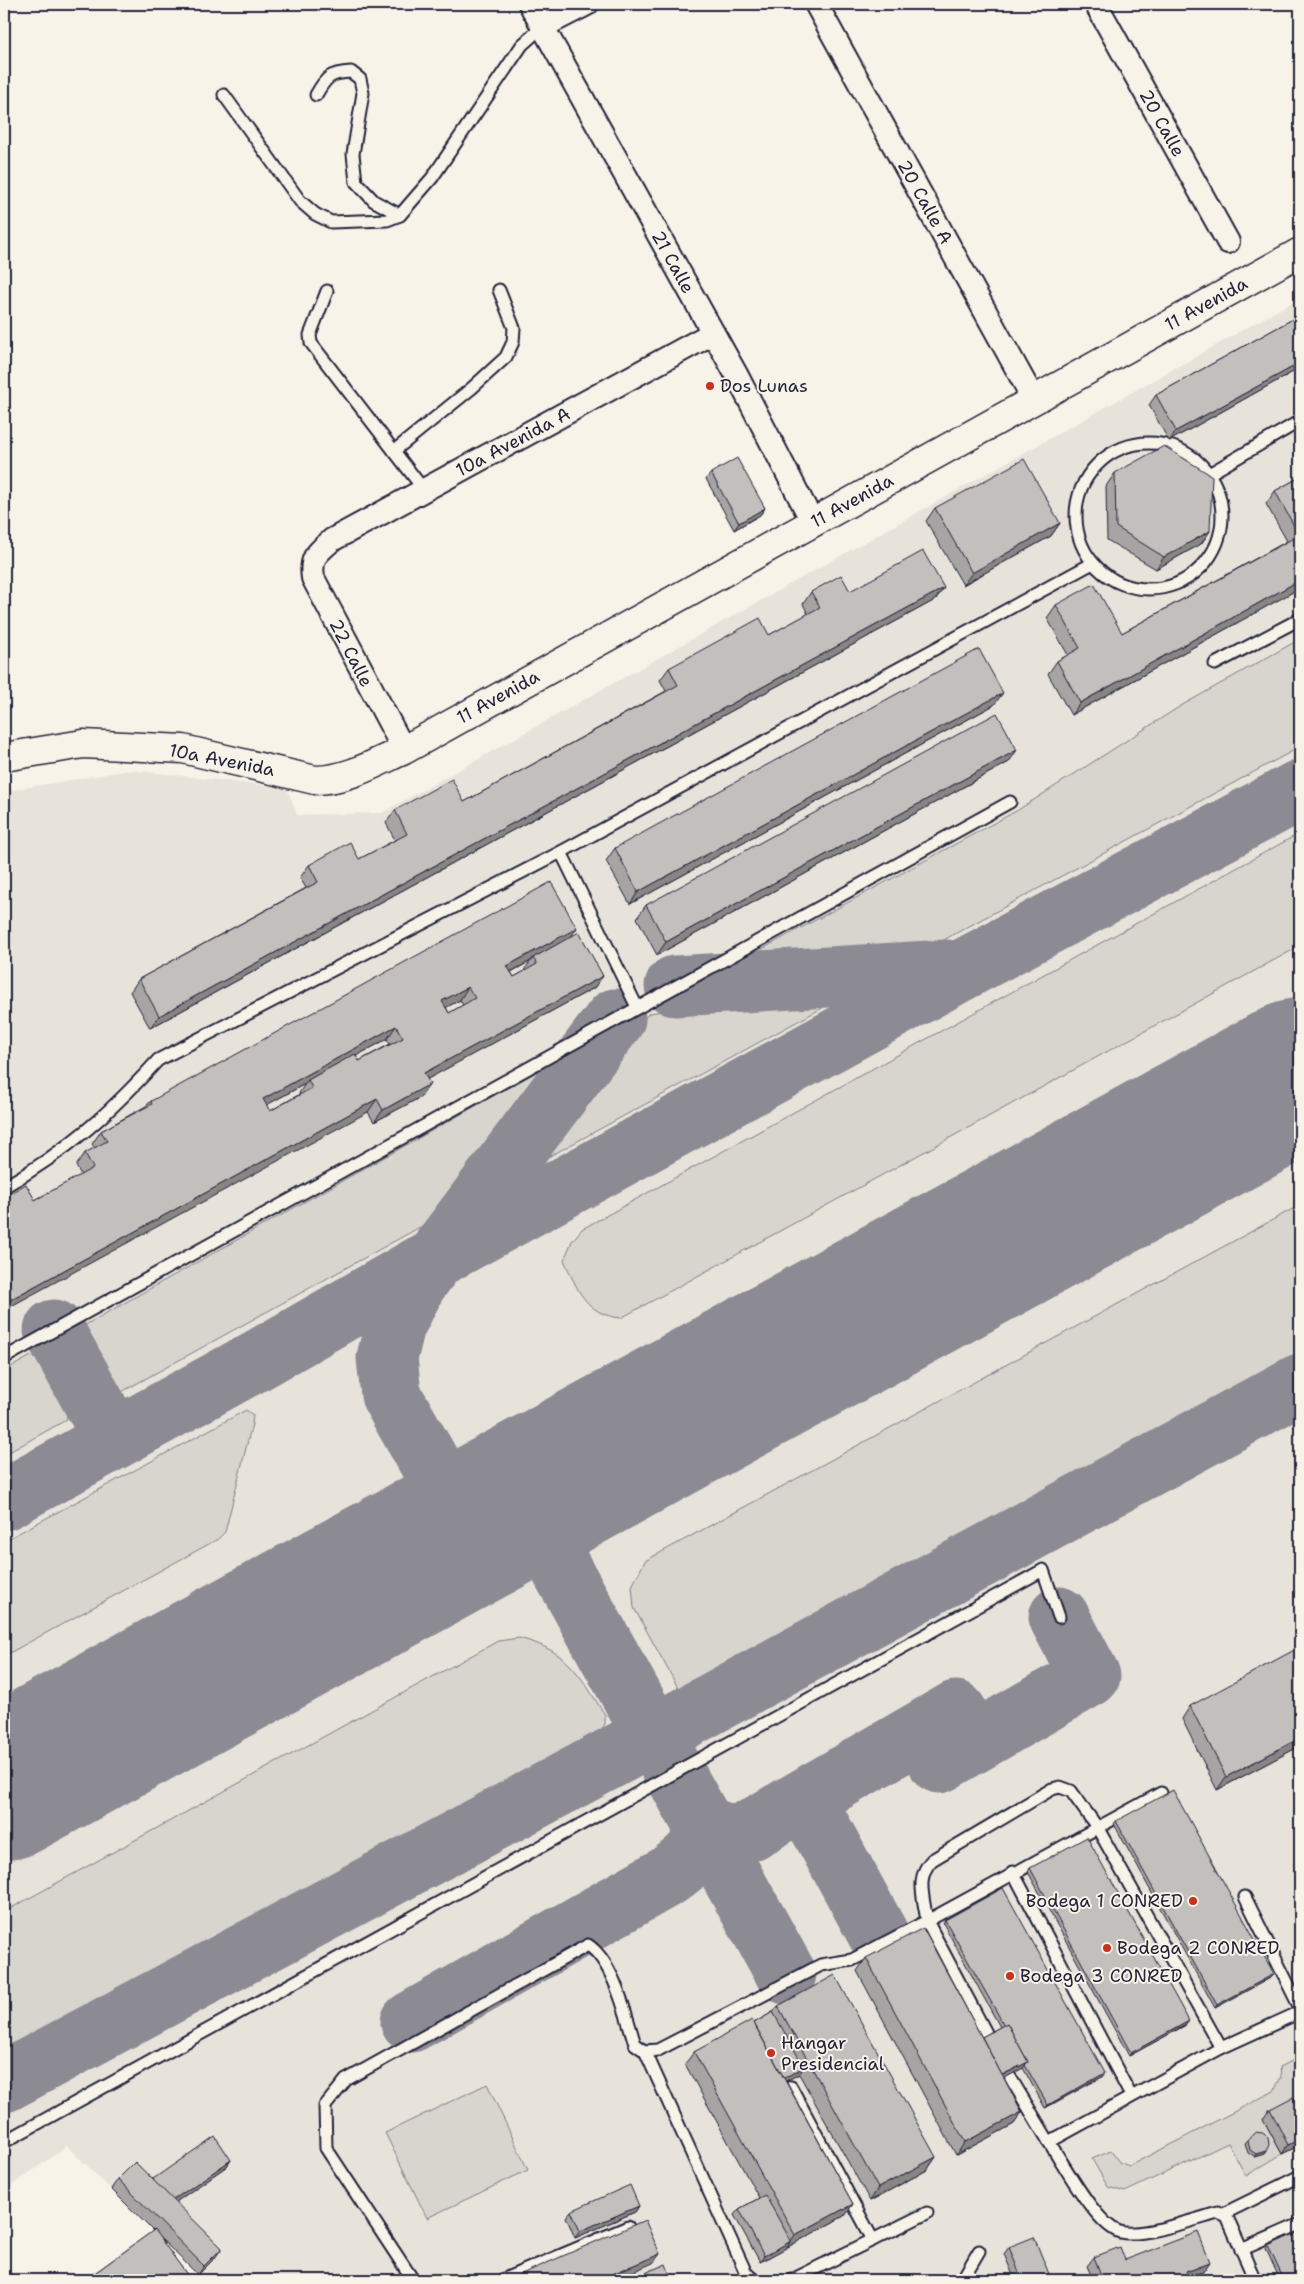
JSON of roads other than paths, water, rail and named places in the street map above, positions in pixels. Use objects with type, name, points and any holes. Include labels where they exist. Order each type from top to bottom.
[{"type":"main road","name":"11 Avenida","points":[[404,750],[1300,252]]},
{"type":"main road","name":"10a Avenida","points":[[4,757],[83,744],[183,749],[314,780],[333,780],[404,750]]},
{"type":"street","name":"21 Calle","points":[[530,4],[713,333],[813,523]]},
{"type":"street","points":[[542,27],[587,4]]},
{"type":"street","name":"20 Calle A","points":[[816,4],[1034,400]]},
{"type":"street","name":"20 Calle","points":[[1096,4],[1228,242]]},
{"type":"street","name":"10a Avenida A","points":[[316,554],[332,540],[713,333]]},
{"type":"street","name":"22 Calle","points":[[316,554],[311,565],[313,578],[404,750]]},
{"type":"lane","points":[[224,95],[300,201],[315,214],[331,222],[387,220],[400,215],[432,178],[522,45],[542,27]]},
{"type":"lane","points":[[316,95],[324,80],[336,73],[351,72],[360,79],[363,93],[353,154],[356,182],[374,201],[400,215]]},
{"type":"lane","points":[[394,451],[506,357],[513,342],[514,328],[499,290]]},
{"type":"lane","points":[[327,291],[310,335],[311,344],[424,490]]},
{"type":"lane","points":[[1209,474],[1300,421]]},
{"type":"lane","points":[[1146,443],[1164,445],[1189,456],[1209,474],[1221,503],[1222,520],[1220,535],[1214,550],[1205,564],[1194,574],[1180,583],[1165,588],[1141,588],[1118,582],[1104,574],[1093,563],[1083,548],[1077,530],[1076,512],[1079,494],[1086,478],[1097,464],[1112,453],[1128,446],[1146,443]]},
{"type":"lane","points":[[4,1187],[50,1160],[81,1137],[113,1108],[158,1060],[561,852],[1093,563]]},
{"type":"lane","points":[[1215,664],[1300,619]]},
{"type":"lane","points":[[4,1358],[1010,802]]},
{"type":"lane","points":[[561,852],[637,1007]]},
{"type":"lane","points":[[4,2142],[1043,1570],[1059,1616]]},
{"type":"lane","points":[[1221,2048],[1097,1827],[1071,1791],[1060,1787],[1052,1789],[932,1860],[926,1866],[921,1877],[927,1921],[1016,2090],[1083,2195],[1106,2224],[1121,2232],[1153,2231],[1218,2213],[1223,2214],[1300,2176]]},
{"type":"lane","points":[[645,2051],[658,2050],[821,1965],[852,1960],[1161,1793]]},
{"type":"lane","points":[[1013,1872],[1131,2096]]},
{"type":"lane","points":[[1245,1897],[1300,2008]]},
{"type":"lane","points":[[413,2280],[326,2148],[325,2106],[346,2080],[588,1945],[597,1951],[620,1994],[635,2044],[645,2051],[746,2273],[754,2280]]},
{"type":"lane","points":[[1049,2142],[1221,2048],[1300,2012]]},
{"type":"lane","points":[[791,2087],[873,2240]]},
{"type":"lane","points":[[792,2280],[927,2213]]},
{"type":"lane","points":[[1223,2214],[1227,2217],[1255,2280]]},
{"type":"lane","points":[[1241,2250],[1300,2224]]},
{"type":"lane","points":[[502,2280],[628,2227]]},
{"type":"lane","points":[[962,2280],[979,2251]]},
{"type":"place","name":"Dos Lunas","points":[[710,386]]},
{"type":"place","name":"Bodega 1 CONRED","points":[[1193,1901]]},
{"type":"place","name":"Bodega 2 CONRED","points":[[1107,1948]]},
{"type":"place","name":"Bodega 3 CONRED","points":[[1010,1976]]},
{"type":"place","name":"Hangar Presidencial","points":[[771,2053]]}]
